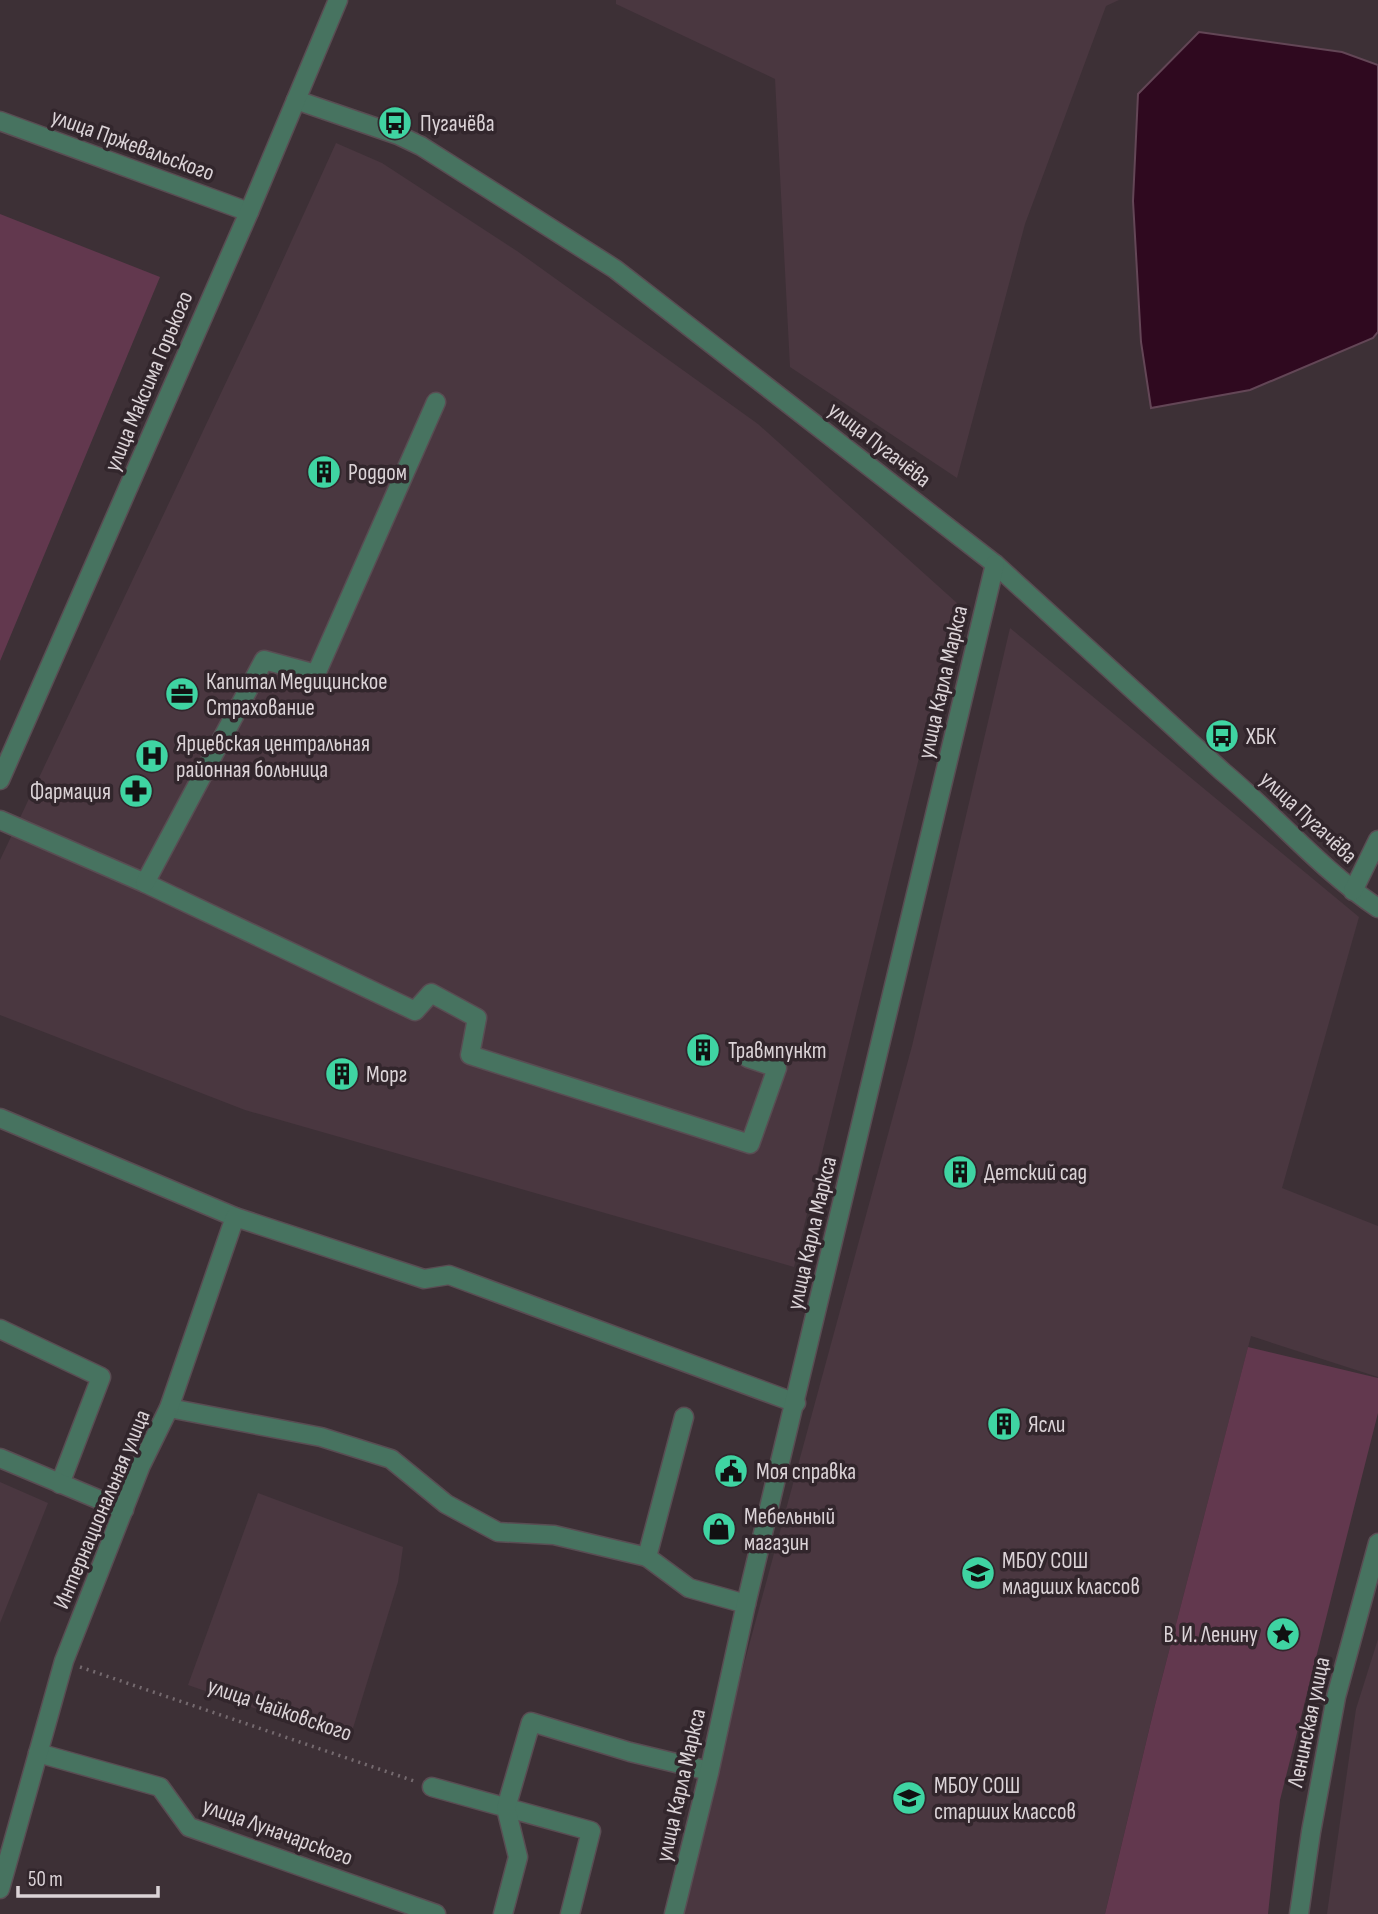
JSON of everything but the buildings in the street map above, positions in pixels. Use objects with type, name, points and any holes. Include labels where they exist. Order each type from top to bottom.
[{"type":"street","name":"улица Максима Горького","points":[[0,780],[249,212],[338,0]]},
{"type":"street","name":"улица Пугачёва","points":[[296,100],[398,135],[421,146],[615,269],[995,564],[1249,793],[1353,891],[1378,908]]},
{"type":"street","name":"улица Пржевальского","points":[[0,121],[249,212]]},
{"type":"street","points":[[145,883],[264,660],[316,674],[436,402]]},
{"type":"street","name":"улица Карла Маркса","points":[[674,1914],[995,564]]},
{"type":"street","points":[[0,820],[145,883],[415,1011],[430,993],[477,1018],[470,1055],[750,1144],[777,1068],[748,1058]]},
{"type":"street","points":[[1353,891],[1378,840]]},
{"type":"street","points":[[0,1118],[235,1217],[424,1279],[449,1275],[796,1403]]},
{"type":"street","points":[[169,1408],[235,1217]]},
{"type":"street","points":[[0,1329],[101,1377],[60,1484]]},
{"type":"street","name":"Интернациональная улица","points":[[0,1889],[64,1661],[141,1465],[169,1408],[321,1437],[391,1459],[446,1504],[498,1532],[554,1535],[647,1557],[689,1588],[746,1604]]},
{"type":"street","points":[[647,1557],[684,1417]]},
{"type":"street","points":[[0,1458],[124,1510]]},
{"type":"street","name":"Ленинская улица","points":[[1299,1914],[1336,1697],[1378,1543]]},
{"type":"street","points":[[503,1914],[518,1857],[506,1808],[531,1722],[630,1752],[709,1771]]},
{"type":"street","name":"улица Луначарского","points":[[38,1753],[160,1787],[189,1827],[436,1914]]},
{"type":"street","points":[[432,1787],[591,1831],[569,1914]]},
{"type":"path","name":"улица Чайковского","points":[[64,1661],[432,1787]]},
{"type":"shaded area","points":[[616,0],[1119,0],[1106,6],[1025,224],[957,478],[790,367],[775,79],[616,4]]},
{"type":"shaded area","points":[[1199,32],[1342,52],[1378,65],[1378,332],[1373,338],[1250,390],[1151,408],[1141,342],[1133,201],[1138,94]]},
{"type":"shaded area","points":[[336,143],[382,163],[517,251],[758,424],[957,603],[794,1267],[245,1110],[0,1015],[0,860],[257,317]]},
{"type":"shaded area","points":[[0,214],[160,277],[0,661]]},
{"type":"shaded area","points":[[1010,628],[1359,917],[1282,1188],[1378,1226],[1378,1377],[1251,1336],[1155,1705],[1105,1914],[676,1914],[912,1046]]},
{"type":"shaded area","points":[[1248,1347],[1378,1378],[1378,1413],[1280,1800],[1268,1914],[1105,1914],[1155,1705]]},
{"type":"shaded area","points":[[0,1482],[48,1503],[0,1623]]},
{"type":"shaded area","points":[[258,1493],[403,1547],[398,1582],[349,1741],[188,1685]]},
{"type":"shaded area","points":[[1378,1639],[1378,1914],[1327,1914],[1356,1709]]},
{"type":"place","name":"Пугачёва","points":[[395,123]]},
{"type":"place","name":"Роддом","points":[[324,472]]},
{"type":"place","name":"Капитал Медицинское Страхование","points":[[182,694]]},
{"type":"place","name":"ХБК","points":[[1222,736]]},
{"type":"place","name":"Ярцевская центральная районная больница","points":[[152,756]]},
{"type":"place","name":"Фармация","points":[[136,791]]},
{"type":"place","name":"Травмпункт","points":[[703,1050]]},
{"type":"place","name":"Морг","points":[[342,1074]]},
{"type":"place","name":"Детский сад","points":[[960,1172]]},
{"type":"place","name":"Ясли","points":[[1004,1424]]},
{"type":"place","name":"Моя справка","points":[[731,1471]]},
{"type":"place","name":"Мебельный магазин","points":[[719,1529]]},
{"type":"place","name":"МБОУ СОШ младших классов","points":[[978,1573]]},
{"type":"place","name":"В. И. Ленину","points":[[1283,1634]]},
{"type":"place","name":"МБОУ СОШ старших классов","points":[[909,1798]]}]
